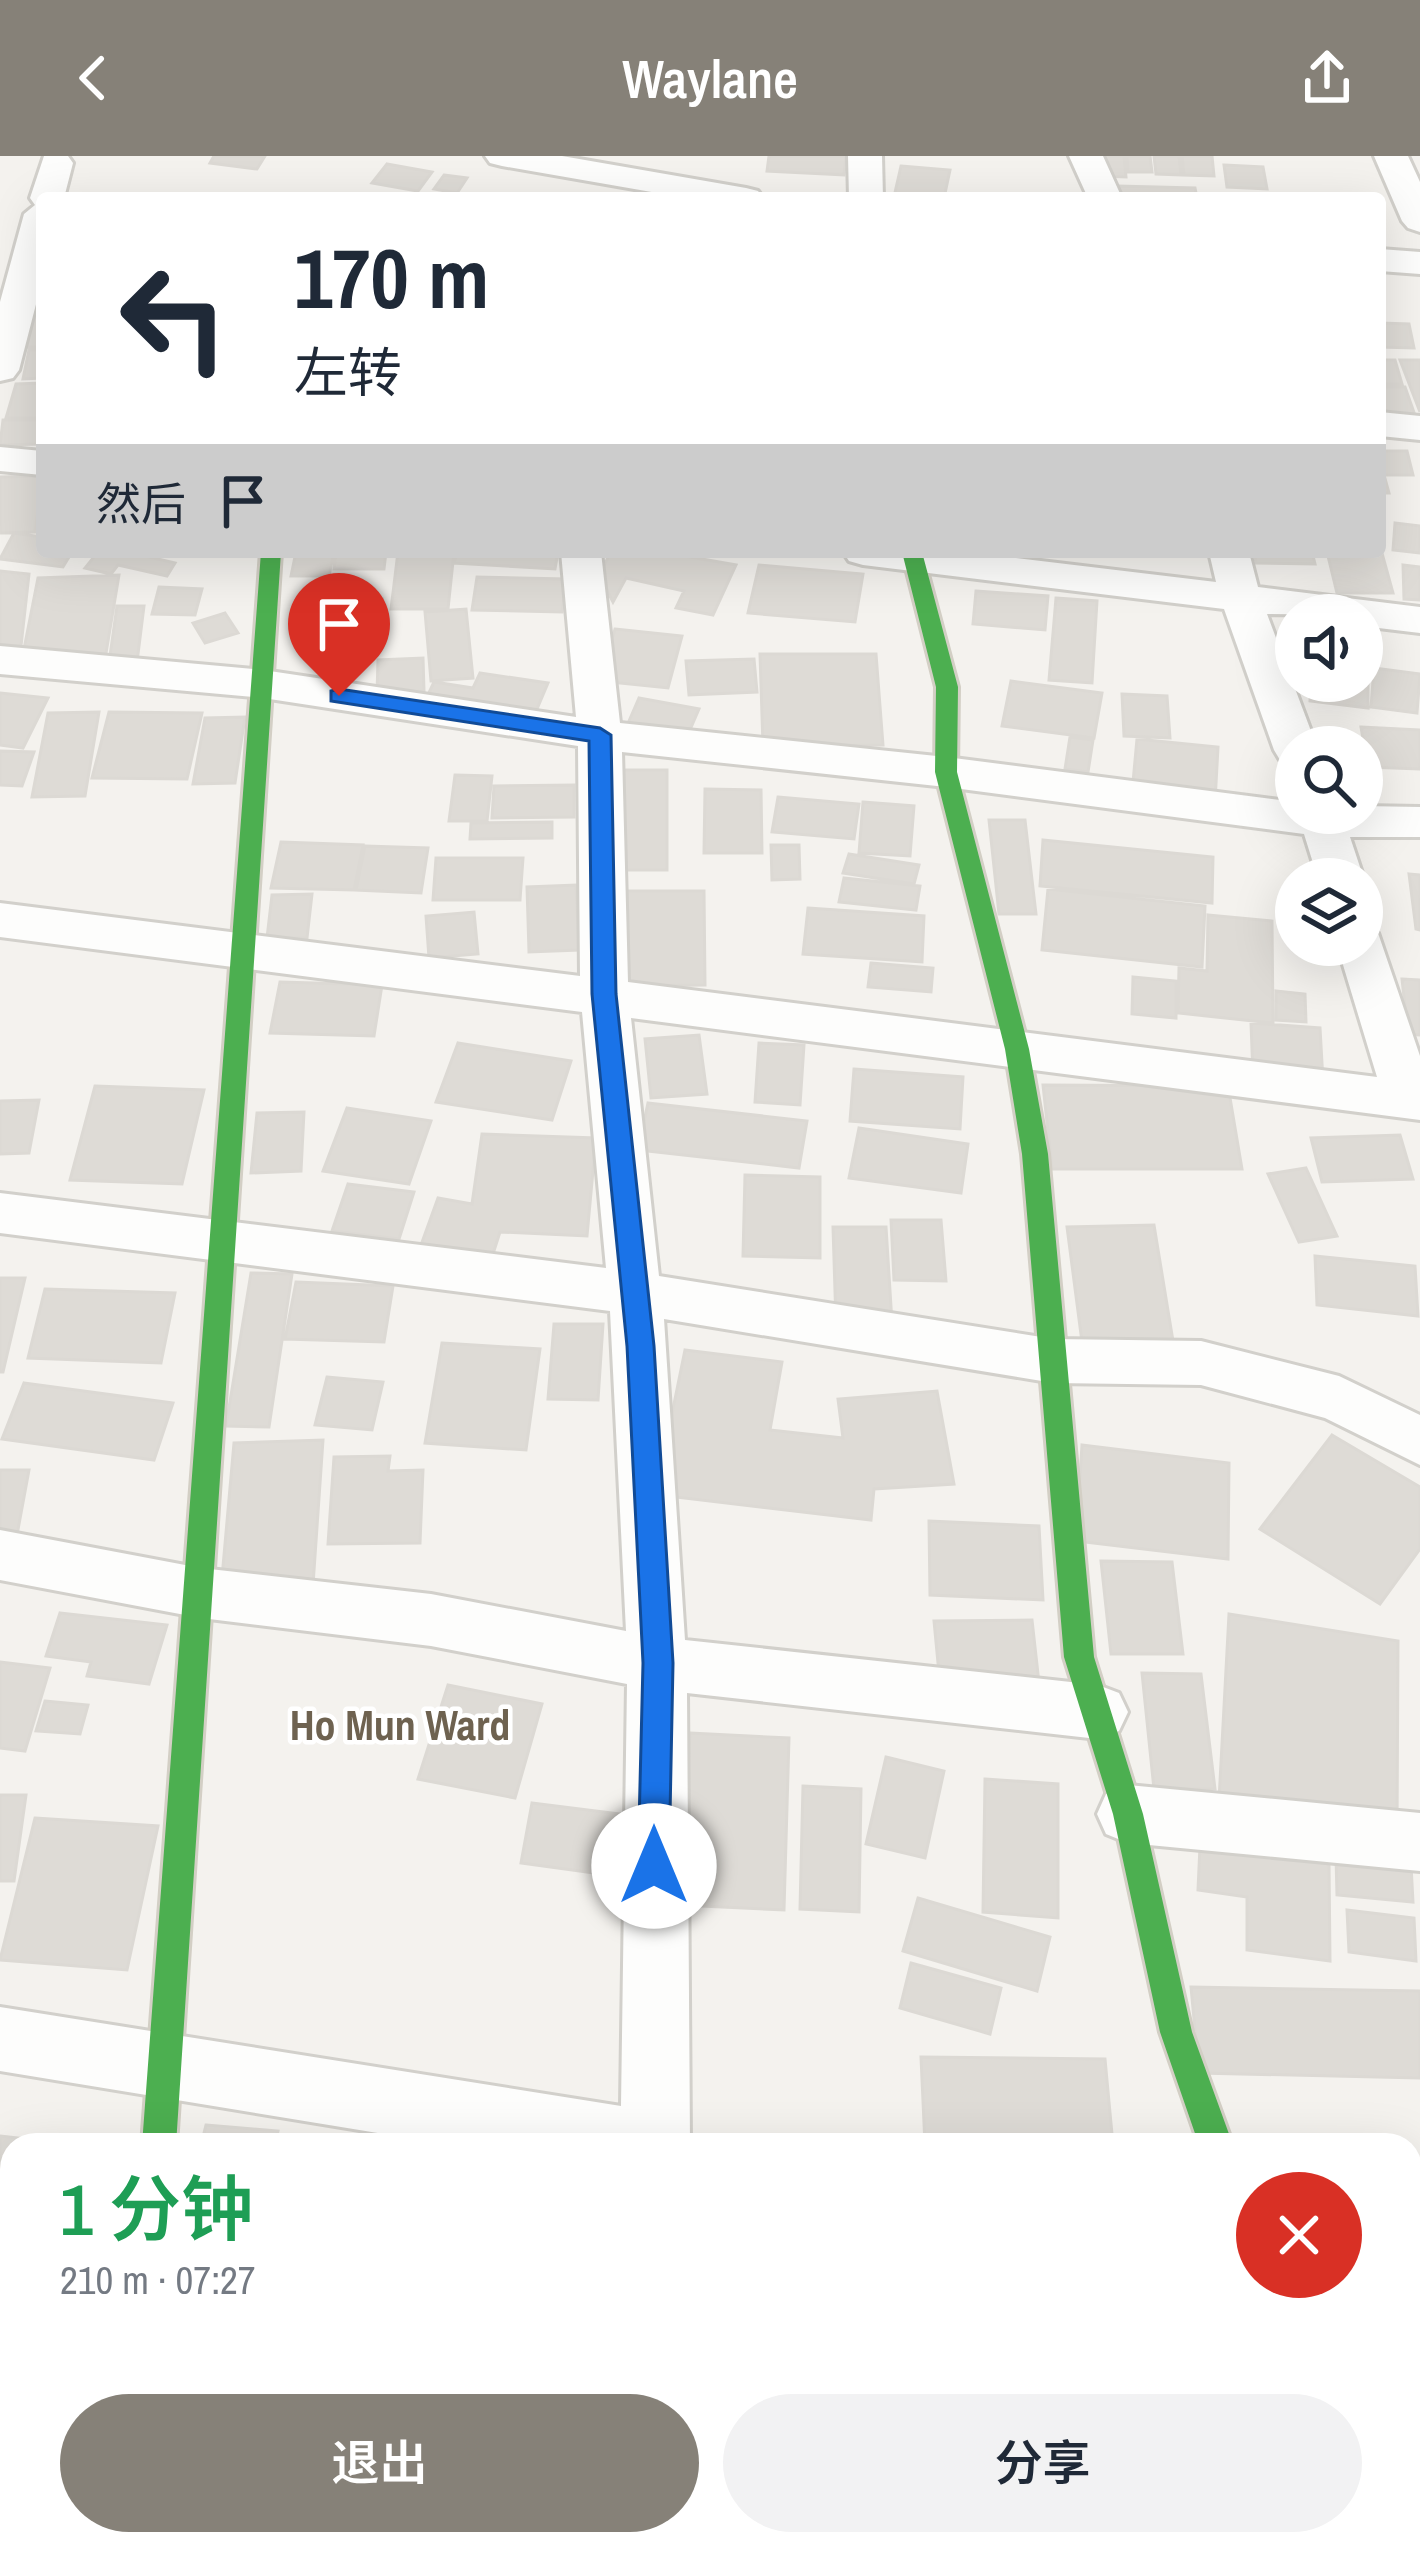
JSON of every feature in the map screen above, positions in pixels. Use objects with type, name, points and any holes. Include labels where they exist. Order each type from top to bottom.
[{"type":"street","points":[[502,156],[537,181],[672,192]]},
{"type":"street","points":[[865,156],[866,192]]},
{"type":"street","points":[[1086,156],[1102,192]]},
{"type":"street","points":[[1391,156],[1420,221]]},
{"type":"street","points":[[48,192],[56,163]]},
{"type":"street","points":[[0,370],[36,234]]},
{"type":"street","points":[[1386,260],[1420,263]]},
{"type":"street","points":[[1386,425],[1420,428]]},
{"type":"street","points":[[0,458],[36,463]]},
{"type":"street","points":[[160,2133],[271,558]]},
{"type":"street","points":[[581,558],[600,735],[604,994],[640,1346],[658,1663],[655,2133]]},
{"type":"street","points":[[914,558],[946,686],[946,772],[1017,1049],[1035,1154],[1079,1658],[1128,1814],[1176,2032],[1212,2133]]},
{"type":"street","points":[[941,558],[1420,620]]},
{"type":"street","points":[[1230,558],[1240,600],[1287,726]]},
{"type":"street","points":[[0,661],[263,684],[600,735],[1275,811]]},
{"type":"street","points":[[1383,820],[1420,822]]},
{"type":"street","points":[[0,920],[1414,1100],[1368,966]]},
{"type":"street","points":[[0,1213],[632,1293],[1054,1361],[1201,1363],[1339,1399],[1420,1442]]},
{"type":"street","points":[[0,1555],[201,1593],[431,1620],[658,1663],[1098,1712]]},
{"type":"street","points":[[1128,1814],[1420,1842]]},
{"type":"street","points":[[0,2039],[581,2133]]},
{"type":"building","points":[[214,156],[265,156],[257,169],[210,163]]},
{"type":"building","points":[[769,156],[846,156],[844,175],[767,171]]},
{"type":"building","points":[[1098,156],[1124,156],[1126,177],[1100,176]]},
{"type":"building","points":[[1127,156],[1150,156],[1152,172],[1128,172]]},
{"type":"building","points":[[1154,156],[1179,156],[1181,175],[1156,174]]},
{"type":"building","points":[[1182,156],[1212,156],[1214,176],[1184,175]]},
{"type":"building","points":[[387,164],[432,172],[418,191],[372,183]]},
{"type":"building","points":[[1224,165],[1263,167],[1267,189],[1227,187]]},
{"type":"building","points":[[901,166],[950,170],[945,192],[895,192]]},
{"type":"building","points":[[444,175],[467,178],[458,192],[434,189]]},
{"type":"building","points":[[1116,186],[1195,188],[1196,192],[1116,192]]},
{"type":"building","points":[[28,306],[36,306],[36,347],[19,347]]},
{"type":"building","points":[[1386,323],[1409,324],[1414,348],[1386,347]]},
{"type":"building","points":[[29,350],[36,350],[36,378],[23,379]]},
{"type":"building","points":[[1386,360],[1395,360],[1402,384],[1386,384]]},
{"type":"building","points":[[1400,360],[1420,360],[1420,412]]},
{"type":"building","points":[[36,383],[36,418],[6,418],[16,384]]},
{"type":"building","points":[[1386,387],[1405,387],[1417,421],[1386,421]]},
{"type":"building","points":[[3,420],[36,420],[36,444],[0,445]]},
{"type":"building","points":[[1386,451],[1407,451],[1413,475],[1386,475]]},
{"type":"building","points":[[36,476],[35,532],[0,533],[0,477]]},
{"type":"building","points":[[1395,523],[1420,526],[1420,553],[1393,550]]},
{"type":"building","points":[[14,533],[36,536],[36,558],[68,558],[63,567],[0,559]]},
{"type":"building","points":[[93,558],[154,558],[175,563],[167,576],[118,565],[111,574],[85,568]]},
{"type":"building","points":[[295,558],[333,558],[329,576],[291,576]]},
{"type":"building","points":[[335,558],[385,558],[384,569],[334,569]]},
{"type":"building","points":[[397,558],[453,558],[448,609],[391,609]]},
{"type":"building","points":[[455,558],[557,558],[555,569],[454,563]]},
{"type":"building","points":[[608,558],[696,558],[736,565],[713,615],[676,608],[684,591],[626,578],[613,602],[599,575]]},
{"type":"building","points":[[1255,558],[1314,558],[1315,564],[1256,563]]},
{"type":"building","points":[[1328,558],[1383,558],[1393,593],[1337,593]]},
{"type":"building","points":[[759,565],[863,574],[855,622],[748,613]]},
{"type":"building","points":[[1403,565],[1420,567],[1420,600],[1404,599]]},
{"type":"building","points":[[0,571],[29,574],[21,646],[0,647]]},
{"type":"building","points":[[119,575],[105,659],[24,649],[38,578]]},
{"type":"building","points":[[477,577],[566,579],[562,612],[472,610]]},
{"type":"building","points":[[159,587],[202,589],[195,615],[152,614]]},
{"type":"building","points":[[976,591],[1048,596],[1045,630],[973,624]]},
{"type":"building","points":[[332,593],[382,599],[368,631],[317,625]]},
{"type":"building","points":[[1056,598],[1097,601],[1092,683],[1049,680]]},
{"type":"building","points":[[117,606],[144,606],[137,662],[109,663]]},
{"type":"building","points":[[466,609],[473,678],[431,681],[425,612]]},
{"type":"building","points":[[225,613],[238,633],[205,643],[193,623]]},
{"type":"building","points":[[615,629],[682,636],[668,688],[600,681]]},
{"type":"building","points":[[760,654],[876,654],[883,745],[763,746]]},
{"type":"building","points":[[423,658],[424,691],[377,694],[378,660]]},
{"type":"building","points":[[754,659],[757,692],[689,695],[686,661]]},
{"type":"building","points":[[1383,669],[1420,674],[1417,713],[1371,707],[1371,702],[1383,702]]},
{"type":"building","points":[[480,673],[548,683],[534,716],[426,699],[434,682],[473,688]]},
{"type":"building","points":[[1011,681],[1102,693],[1094,738],[1002,726]]},
{"type":"building","points":[[0,693],[48,698],[23,748],[0,745]]},
{"type":"building","points":[[1122,694],[1167,696],[1170,738],[1124,736]]},
{"type":"building","points":[[639,698],[699,709],[686,739],[626,728]]},
{"type":"building","points":[[1318,702],[1368,702],[1368,708]]},
{"type":"building","points":[[99,712],[85,796],[32,797],[48,713]]},
{"type":"building","points":[[109,712],[202,713],[187,779],[92,778]]},
{"type":"building","points":[[245,717],[235,783],[193,784],[205,718]]},
{"type":"building","points":[[1383,728],[1420,730],[1420,769],[1383,768]]},
{"type":"building","points":[[1070,737],[1093,740],[1088,772],[1065,769]]},
{"type":"building","points":[[1137,739],[1218,747],[1215,802],[1132,793]]},
{"type":"building","points":[[0,751],[34,752],[22,786],[0,785]]},
{"type":"building","points":[[616,770],[667,770],[667,870],[613,870]]},
{"type":"building","points":[[455,775],[492,776],[487,821],[449,821]]},
{"type":"building","points":[[574,785],[574,817],[492,818],[494,786]]},
{"type":"building","points":[[705,789],[761,790],[762,853],[704,853]]},
{"type":"building","points":[[778,797],[859,804],[854,839],[772,832]]},
{"type":"building","points":[[863,802],[914,806],[910,856],[859,853]]},
{"type":"building","points":[[989,820],[1025,820],[1036,914],[999,914]]},
{"type":"building","points":[[552,822],[552,838],[470,839],[471,823]]},
{"type":"building","points":[[1043,840],[1213,857],[1212,903],[1040,886]]},
{"type":"building","points":[[281,842],[363,845],[354,890],[271,888]]},
{"type":"building","points":[[771,845],[799,845],[800,879],[772,880]]},
{"type":"building","points":[[365,846],[428,848],[421,893],[356,890]]},
{"type":"building","points":[[849,854],[919,865],[914,884],[843,873]]},
{"type":"building","points":[[436,858],[523,858],[520,900],[433,900]]},
{"type":"building","points":[[1409,874],[1420,875],[1420,930],[1416,929]]},
{"type":"building","points":[[844,878],[920,886],[916,910],[839,902]]},
{"type":"building","points":[[576,885],[579,950],[529,952],[527,887]]},
{"type":"building","points":[[1048,889],[1205,906],[1202,967],[1042,950]]},
{"type":"building","points":[[625,891],[704,891],[705,985],[624,986]]},
{"type":"building","points":[[312,894],[307,938],[267,938],[272,895]]},
{"type":"building","points":[[808,908],[924,916],[922,962],[803,954]]},
{"type":"building","points":[[474,912],[478,954],[429,958],[426,916]]},
{"type":"building","points":[[1208,915],[1272,921],[1273,1023],[1178,1013],[1179,968],[1207,971]]},
{"type":"building","points":[[871,963],[933,968],[931,992],[868,987]]},
{"type":"building","points":[[1133,977],[1176,981],[1176,1018],[1132,1014]]},
{"type":"building","points":[[1402,979],[1420,980],[1420,1035],[1408,1034]]},
{"type":"building","points":[[280,982],[382,985],[374,1036],[270,1033]]},
{"type":"building","points":[[1276,991],[1305,994],[1306,1022],[1276,1020]]},
{"type":"building","points":[[1251,1023],[1320,1028],[1323,1081],[1253,1075]]},
{"type":"building","points":[[699,1035],[707,1094],[651,1098],[645,1039]]},
{"type":"building","points":[[458,1043],[571,1061],[552,1120],[436,1102]]},
{"type":"building","points":[[759,1043],[804,1045],[800,1105],[755,1102]]},
{"type":"building","points":[[854,1069],[963,1077],[960,1129],[850,1121]]},
{"type":"building","points":[[1043,1085],[1228,1086],[1242,1169],[1052,1169]]},
{"type":"building","points":[[95,1086],[204,1090],[182,1184],[70,1180]]},
{"type":"building","points":[[39,1100],[29,1153],[0,1154],[0,1101]]},
{"type":"building","points":[[648,1103],[807,1121],[799,1168],[638,1150]]},
{"type":"building","points":[[347,1108],[431,1121],[409,1184],[323,1171]]},
{"type":"building","points":[[304,1112],[301,1171],[251,1173],[257,1113]]},
{"type":"building","points":[[859,1128],[968,1144],[961,1193],[849,1178]]},
{"type":"building","points":[[482,1134],[596,1138],[587,1236],[500,1232],[492,1257],[421,1245],[438,1198],[472,1204]]},
{"type":"building","points":[[1400,1135],[1413,1179],[1322,1182],[1311,1138]]},
{"type":"building","points":[[1306,1168],[1337,1236],[1299,1242],[1268,1174]]},
{"type":"building","points":[[745,1175],[820,1177],[820,1258],[743,1256]]},
{"type":"building","points":[[348,1184],[414,1192],[399,1239],[332,1231]]},
{"type":"building","points":[[891,1220],[941,1220],[946,1281],[894,1280]]},
{"type":"building","points":[[1154,1225],[1173,1341],[1082,1342],[1067,1227]]},
{"type":"building","points":[[833,1227],[886,1227],[892,1323],[836,1323]]},
{"type":"building","points":[[1315,1256],[1415,1266],[1418,1316],[1317,1305]]},
{"type":"building","points":[[251,1273],[292,1274],[269,1427],[226,1426]]},
{"type":"building","points":[[0,1278],[25,1278],[3,1372],[0,1372]]},
{"type":"building","points":[[296,1282],[393,1286],[384,1342],[285,1339]]},
{"type":"building","points":[[45,1289],[175,1293],[161,1363],[28,1358]]},
{"type":"building","points":[[554,1324],[603,1324],[598,1400],[548,1399]]},
{"type":"building","points":[[442,1343],[540,1349],[526,1450],[425,1443]]},
{"type":"building","points":[[685,1350],[782,1362],[770,1430],[843,1438],[838,1399],[937,1391],[954,1484],[874,1489],[871,1520],[667,1496],[662,1463]]},
{"type":"building","points":[[327,1377],[383,1382],[372,1430],[315,1425]]},
{"type":"building","points":[[24,1383],[173,1403],[154,1460],[2,1439]]},
{"type":"building","points":[[1332,1435],[1420,1487],[1420,1549],[1380,1604],[1260,1529]]},
{"type":"building","points":[[323,1440],[313,1585],[221,1589],[234,1443]]},
{"type":"building","points":[[1082,1445],[1229,1463],[1228,1559],[1076,1541]]},
{"type":"building","points":[[390,1456],[388,1471],[423,1470],[420,1543],[328,1544],[334,1457]]},
{"type":"building","points":[[0,1470],[29,1470],[17,1535],[0,1534]]},
{"type":"building","points":[[929,1521],[1039,1526],[1043,1600],[930,1595]]},
{"type":"building","points":[[1101,1561],[1172,1562],[1183,1654],[1111,1654]]},
{"type":"building","points":[[60,1613],[167,1625],[149,1684],[87,1676],[91,1662],[46,1656]]},
{"type":"building","points":[[1229,1614],[1398,1641],[1397,1829],[1219,1800]]},
{"type":"building","points":[[1032,1620],[1039,1683],[940,1684],[934,1621]]},
{"type":"building","points":[[0,1662],[50,1668],[25,1751],[0,1748]]},
{"type":"building","points":[[1142,1673],[1201,1674],[1215,1789],[1154,1789]]},
{"type":"building","points":[[448,1685],[542,1704],[515,1798],[418,1779]]},
{"type":"building","points":[[45,1701],[88,1705],[80,1734],[36,1731]]},
{"type":"building","points":[[690,1733],[789,1738],[784,1910],[681,1905]]},
{"type":"building","points":[[886,1757],[944,1771],[925,1858],[866,1844]]},
{"type":"building","points":[[985,1779],[1058,1784],[1058,1918],[983,1912]]},
{"type":"building","points":[[803,1786],[861,1789],[859,1912],[800,1909]]},
{"type":"building","points":[[0,1795],[26,1795],[14,1881],[0,1881]]},
{"type":"building","points":[[532,1803],[620,1814],[609,1875],[521,1863]]},
{"type":"building","points":[[35,1818],[158,1826],[127,1970],[0,1960]]},
{"type":"building","points":[[1200,1846],[1329,1864],[1330,1961],[1247,1950],[1247,1897],[1198,1890]]},
{"type":"building","points":[[1336,1857],[1411,1865],[1413,1902],[1337,1895]]},
{"type":"building","points":[[918,1898],[1050,1937],[1037,1991],[903,1951]]},
{"type":"building","points":[[1347,1910],[1414,1918],[1416,1961],[1349,1952]]},
{"type":"building","points":[[911,1963],[1001,1988],[990,2034],[900,2008]]},
{"type":"building","points":[[1191,1987],[1420,1991],[1420,2078],[1199,2073]]},
{"type":"building","points":[[921,2057],[1105,2059],[1112,2133],[924,2133]]},
{"type":"building","points":[[206,2125],[278,2131],[278,2133],[204,2133]]},
{"type":"traffic: fast","points":[[160,2133],[271,558]]},
{"type":"traffic: fast","points":[[914,558],[947,687],[946,772],[1017,1049],[1035,1154],[1079,1657],[1128,1814],[1176,2032],[1212,2133]]},
{"type":"district","name":"Ho Mun Ward","points":[[400,1725]]},
{"type":"route","points":[[339,696],[600,735],[604,994],[640,1346],[658,1663],[654,1866]]}]
